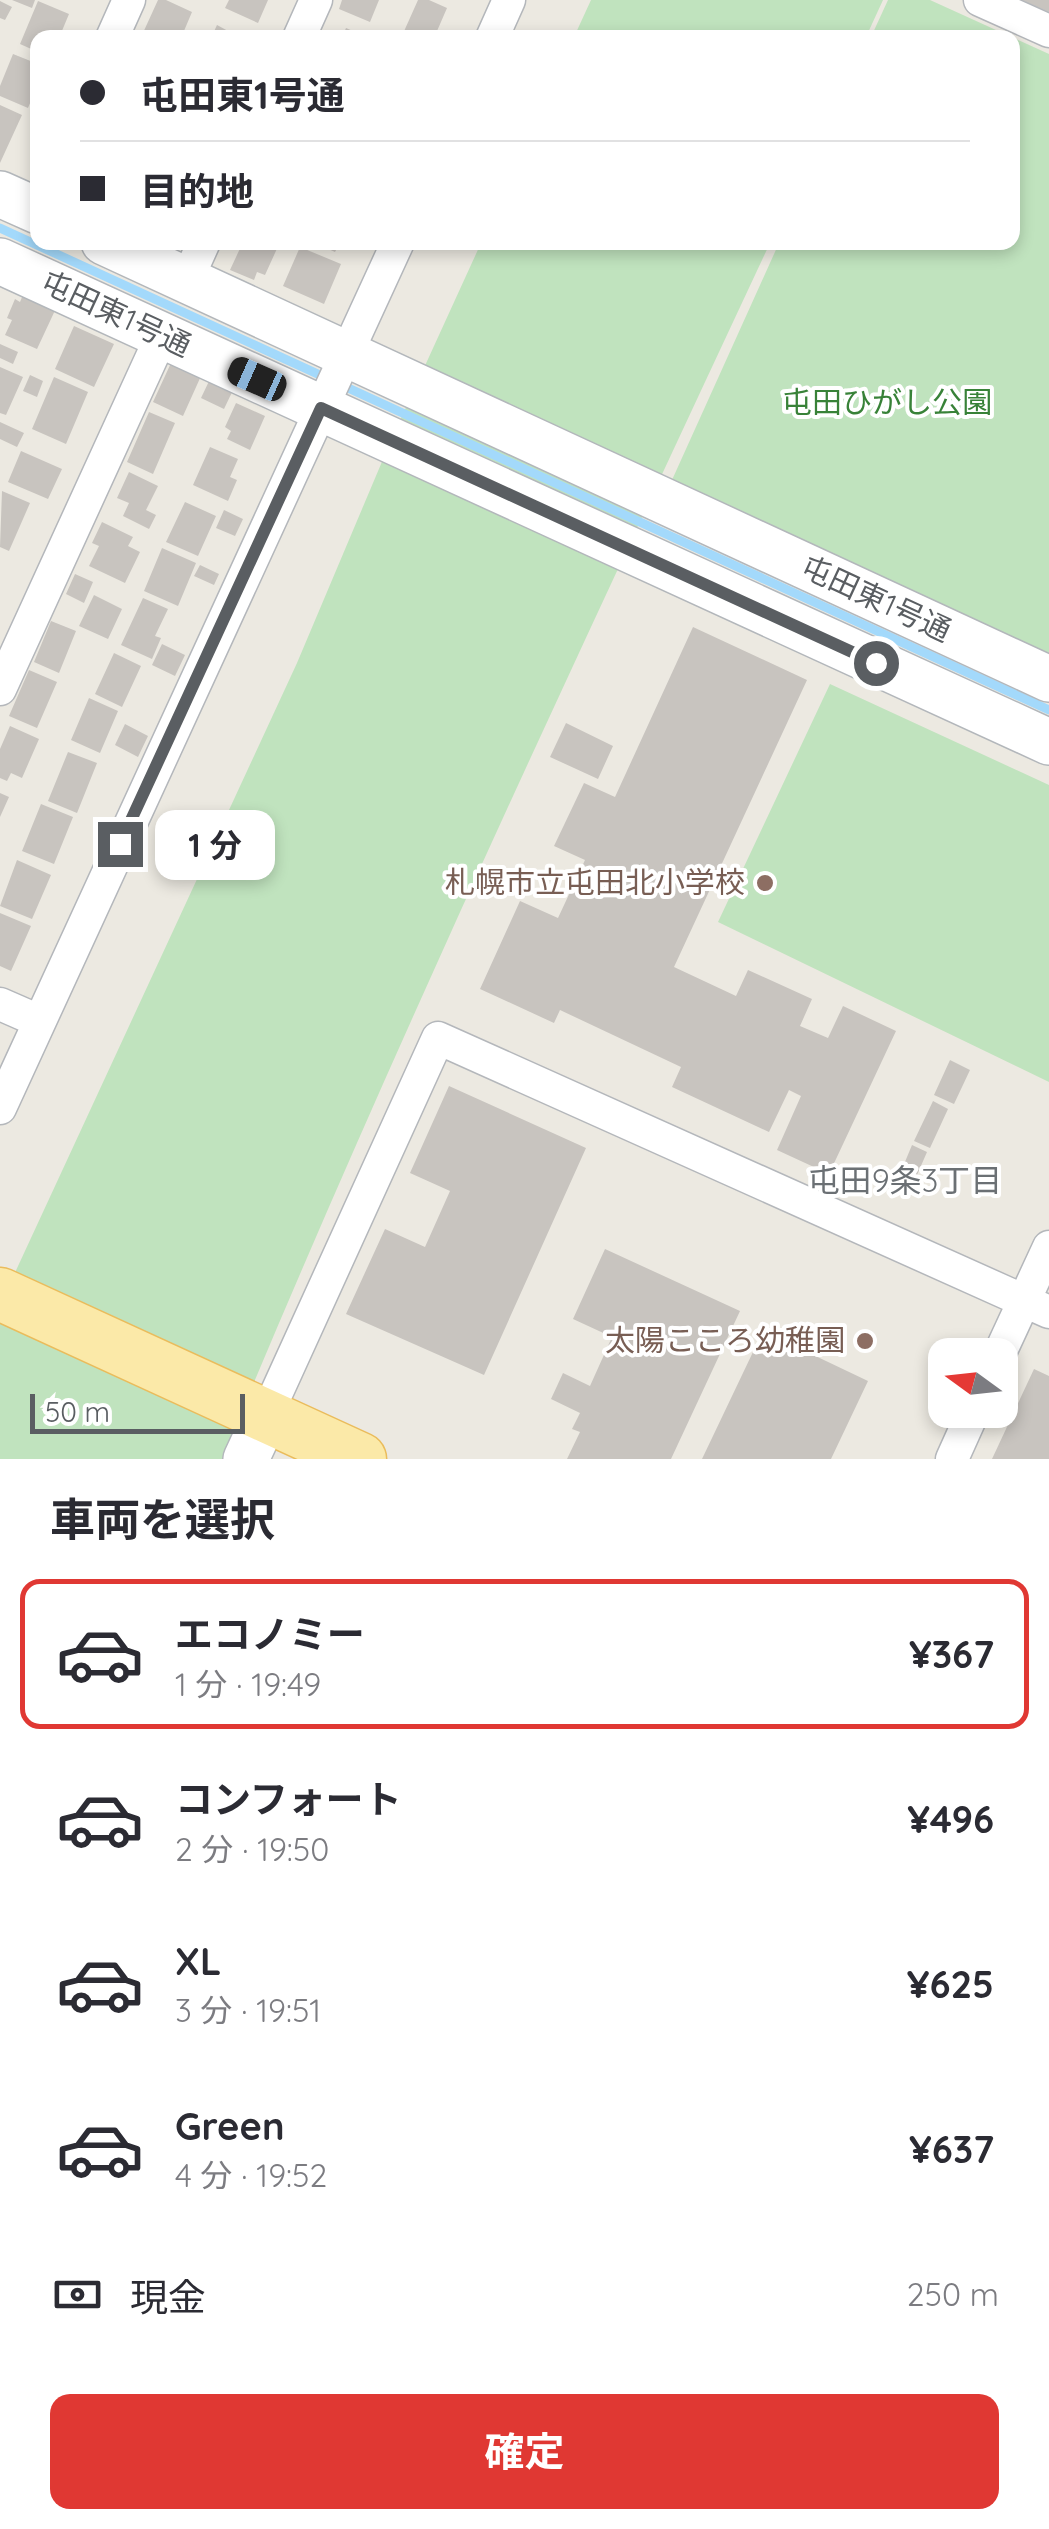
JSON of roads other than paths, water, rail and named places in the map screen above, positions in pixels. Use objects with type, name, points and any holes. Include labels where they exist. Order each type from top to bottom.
[{"type":"main road","points":[[0,1294],[256,1438],[360,1459]]},
{"type":"street","points":[[116,30],[129,0]]},
{"type":"street","points":[[303,30],[316,0]]},
{"type":"street","points":[[496,30],[509,0]]},
{"type":"street","points":[[980,0],[1049,31]]},
{"type":"street","name":"屯田東1号通","points":[[140,250],[195,262],[335,380],[1049,742]]},
{"type":"street","points":[[0,1108],[394,250]]},
{"type":"street","name":"屯田東1号通","points":[[3,270],[162,335],[335,380],[1049,679]]},
{"type":"street","points":[[4,668],[162,335]]},
{"type":"street","points":[[0,1004],[39,1021]]},
{"type":"street","points":[[256,1438],[438,1038],[1037,1306]]},
{"type":"street","points":[[1012,1338],[1037,1306],[1049,1247]]},
{"type":"street","points":[[952,1459],[966,1428]]},
{"type":"waterway","points":[[0,228],[30,242]]},
{"type":"waterway","points":[[48,250],[1049,710]]},
{"type":"place","name":"札幌市立屯田北小学校","points":[[765,883]]},
{"type":"place","name":"太陽こころ幼稚園","points":[[865,1341]]},
{"type":"district","name":"屯田9条3丁目","points":[[905,1181]]},
{"type":"park label","name":"屯田ひがし公園","points":[[887,403]]}]
